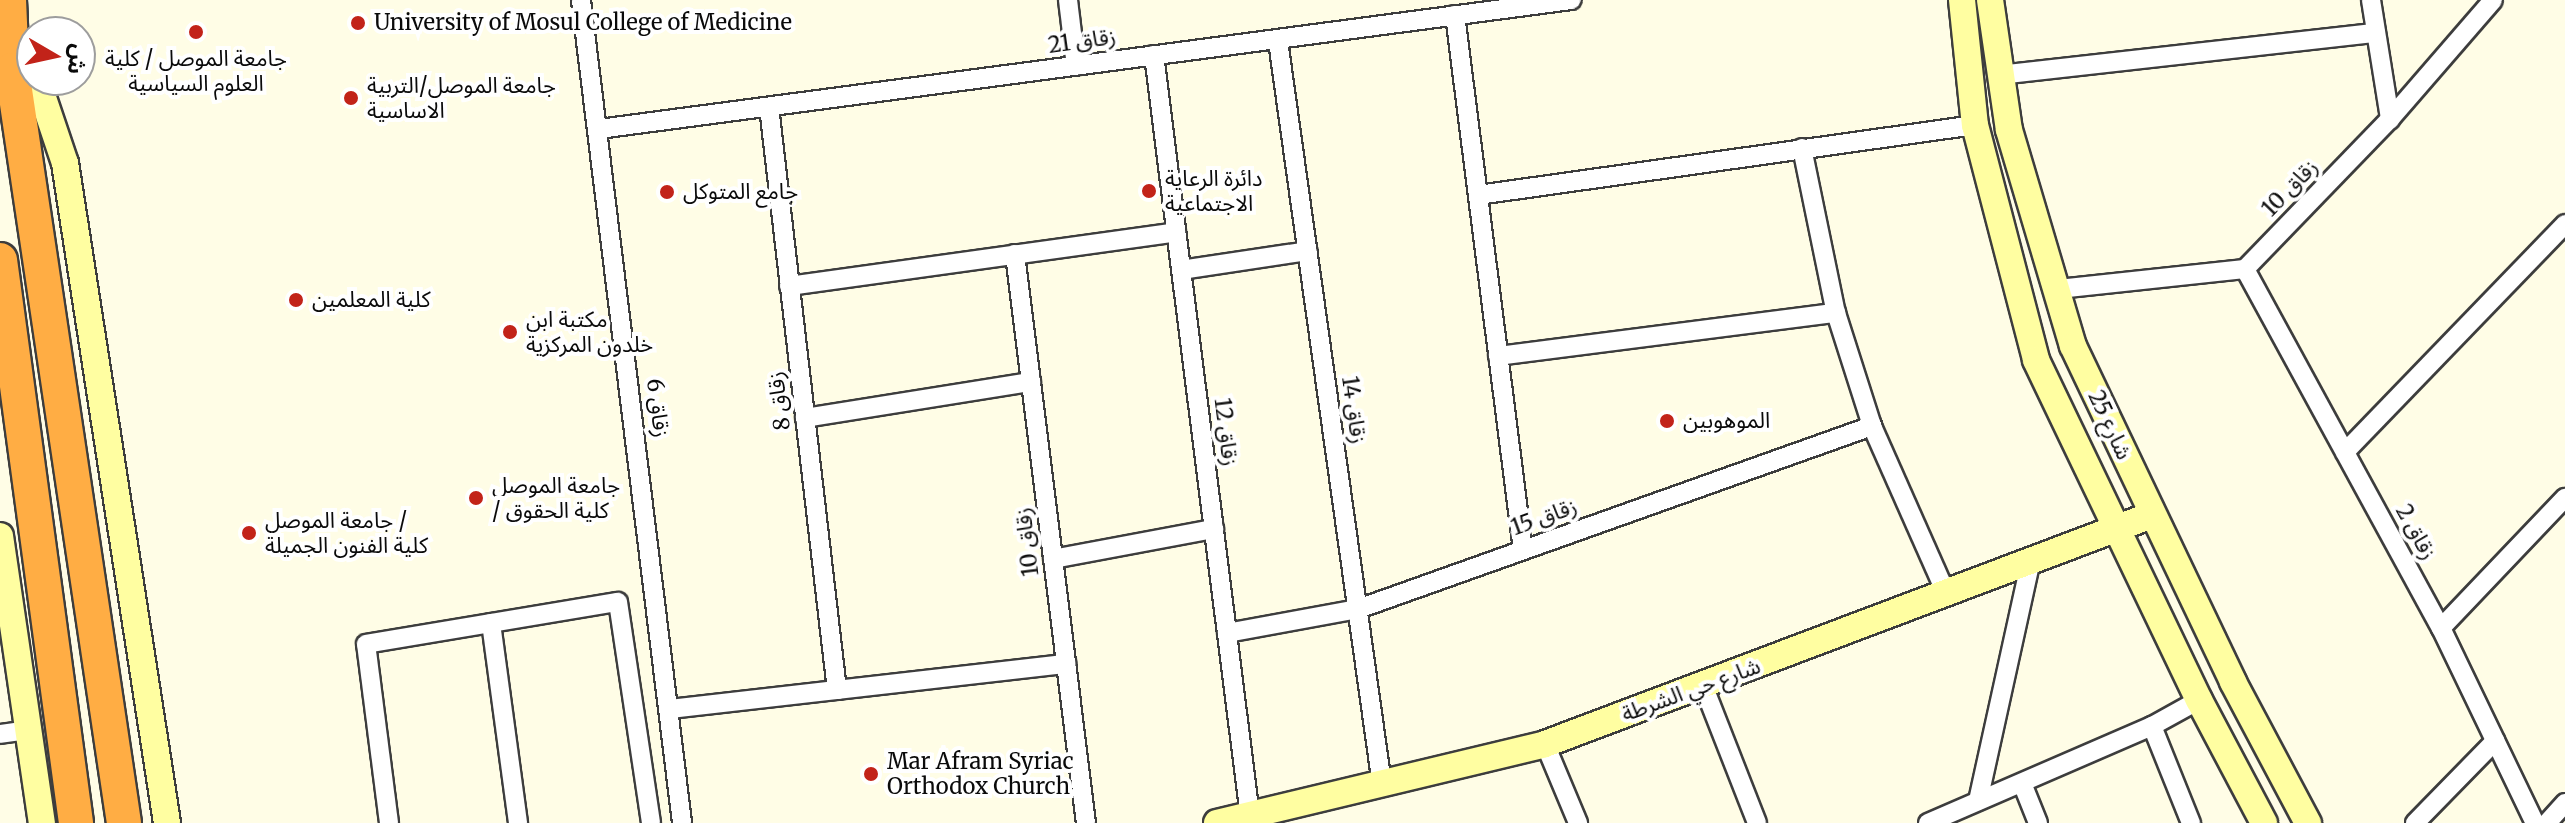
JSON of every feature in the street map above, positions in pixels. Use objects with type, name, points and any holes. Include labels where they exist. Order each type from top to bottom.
[{"type":"highway","points":[[9,0],[12,70],[124,823]]},
{"type":"highway","points":[[0,260],[76,823]]},
{"type":"street","points":[[9,0],[16,20]]},
{"type":"street","name":"زقاق 6","points":[[581,0],[682,823]]},
{"type":"street","points":[[1068,0],[1076,66]]},
{"type":"street","name":"زقاق 21","points":[[599,129],[1571,0]]},
{"type":"street","name":"شارع 25","points":[[1962,0],[1975,125],[2036,360],[2199,700],[2264,823]]},
{"type":"street","name":"شارع 25","points":[[1990,0],[2009,130],[2073,346],[2152,515],[2308,823]]},
{"type":"street","points":[[2371,0],[2390,119]]},
{"type":"street","name":"زقاق 10","points":[[2245,269],[2390,119],[2492,1]]},
{"type":"street","points":[[1455,15],[1523,550]]},
{"type":"street","points":[[1999,75],[2376,33]]},
{"type":"street","name":"زقاق 14","points":[[1278,41],[1382,785]]},
{"type":"street","name":"زقاق 12","points":[[1154,55],[1250,816]]},
{"type":"street","points":[[42,96],[65,163],[167,823]]},
{"type":"street","name":"زقاق 8","points":[[769,107],[837,690]]},
{"type":"street","points":[[1478,195],[1975,125]]},
{"type":"street","points":[[1802,148],[1836,313],[1872,426],[1947,595]]},
{"type":"street","points":[[2345,452],[2565,224]]},
{"type":"street","points":[[789,286],[1176,232]]},
{"type":"street","points":[[1181,270],[1308,251]]},
{"type":"street","name":"زقاق 10","points":[[1015,254],[1086,823]]},
{"type":"street","points":[[2058,289],[2245,269]]},
{"type":"street","name":"زقاق 2","points":[[2245,269],[2441,628],[2535,823]]},
{"type":"street","points":[[1498,356],[1836,313]]},
{"type":"street","points":[[805,418],[1031,382]]},
{"type":"street","name":"زقاق 15","points":[[1227,633],[1358,609],[1872,426]]},
{"type":"street","points":[[2441,628],[2565,498]]},
{"type":"street","name":"شارع حي الشرطة","points":[[1217,823],[1545,744],[2117,532],[2152,515]]},
{"type":"street","points":[[1053,559],[1214,529]]},
{"type":"street","points":[[0,536],[42,823]]},
{"type":"street","points":[[1978,801],[2030,564]]},
{"type":"street","points":[[389,823],[366,644],[618,602],[651,823]]},
{"type":"street","points":[[491,623],[518,823]]},
{"type":"street","points":[[670,709],[1066,664]]},
{"type":"street","points":[[1703,685],[1757,823]]},
{"type":"street","points":[[1928,823],[2152,726],[2199,700]]},
{"type":"street","points":[[2152,726],[2191,823]]},
{"type":"street","points":[[0,734],[28,730]]},
{"type":"street","points":[[2415,823],[2495,741]]},
{"type":"street","points":[[1545,744],[1578,823]]},
{"type":"street","points":[[2022,783],[2038,823]]},
{"type":"street","points":[[2547,823],[2565,803]]},
{"type":"place","name":"University of Mosul College of Medicine","points":[[358,23]]},
{"type":"place","name":"جامعة الموصل / كلية العلوم السياسية","points":[[196,32]]},
{"type":"place","name":"جامعة الموصل/التربية الاساسية","points":[[351,98]]},
{"type":"place","name":"دائرة الرعاية الاجتماعية","points":[[1149,191]]},
{"type":"place","name":"جامع المتوكل","points":[[667,192]]},
{"type":"place","name":"كلية المعلمين","points":[[296,300]]},
{"type":"place","name":"مكتبة ابن خلدون المركزية","points":[[510,332]]},
{"type":"place","name":"الموهوبين","points":[[1667,421]]},
{"type":"place","name":"جامعة الموصل / كلية الحقوق","points":[[476,498]]},
{"type":"place","name":"جامعة الموصل / كلية الفنون الجميلة","points":[[249,533]]},
{"type":"place","name":"Mar Afram Syriac Orthodox Church","points":[[871,774]]}]
